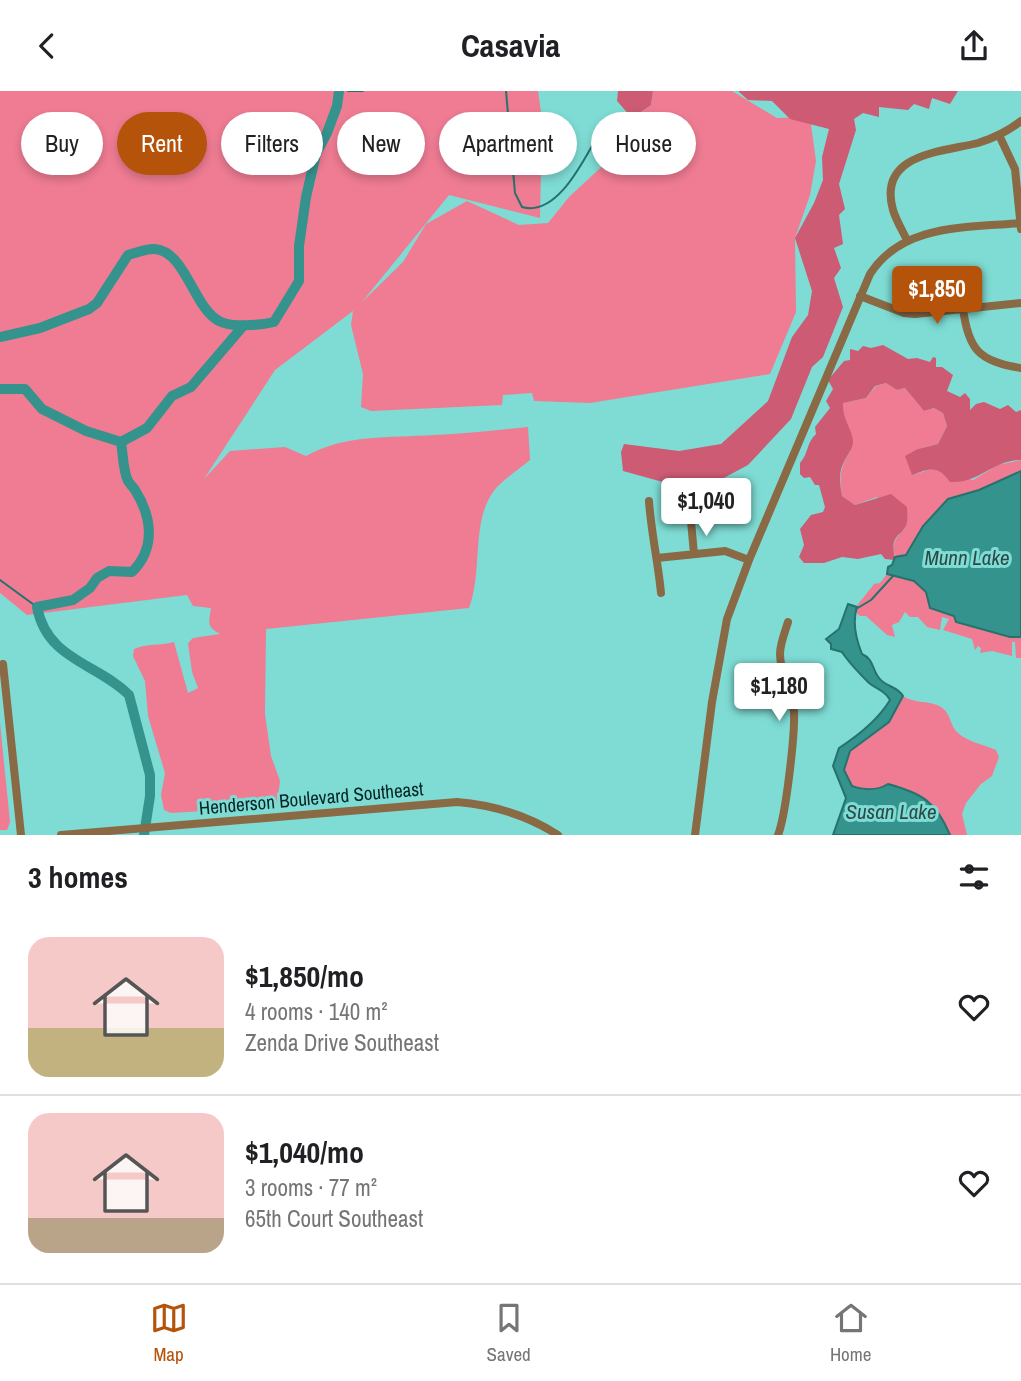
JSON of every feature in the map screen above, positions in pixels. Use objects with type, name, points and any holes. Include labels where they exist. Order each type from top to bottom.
[{"type":"street","points":[[907,240],[892,203],[894,184],[900,170],[924,154],[999,135],[1021,121]]},
{"type":"street","points":[[999,135],[1015,169],[1021,229]]},
{"type":"street","points":[[695,835],[721,645],[731,608],[860,296],[875,267],[888,252],[907,240],[938,231],[1021,223]]},
{"type":"street","points":[[860,296],[904,313],[1021,303]]},
{"type":"street","points":[[963,309],[967,334],[978,351],[993,362],[1021,368]]},
{"type":"street","points":[[689,499],[694,554]]},
{"type":"street","points":[[649,501],[651,534],[656,542],[661,593]]},
{"type":"street","points":[[657,558],[725,551],[749,559]]},
{"type":"street","points":[[778,835],[783,818],[794,717],[792,696],[783,673],[780,652],[788,622]]},
{"type":"street","points":[[3,664],[21,835]]},
{"type":"street","name":"Henderson Boulevard Southeast","points":[[61,835],[457,802],[513,813],[558,835]]},
{"type":"shaded area","points":[[0,91],[538,91],[541,112],[439,112],[439,175],[541,175],[540,218],[449,195],[362,302],[403,262],[426,224],[467,201],[519,225],[548,223],[569,197],[593,175],[696,175],[696,112],[641,112],[651,105],[653,91],[732,91],[777,118],[810,117],[816,161],[810,195],[795,238],[796,312],[770,374],[590,403],[534,401],[532,393],[503,395],[502,405],[371,411],[361,407],[363,374],[351,325],[353,311],[275,370],[204,479],[230,451],[285,447],[306,456],[352,440],[528,427],[530,460],[505,479],[486,504],[479,533],[476,579],[469,608],[266,629],[265,714],[271,756],[280,781],[277,804],[264,810],[243,804],[221,810],[171,813],[164,810],[161,795],[165,773],[148,716],[145,681],[133,656],[134,649],[174,642],[188,693],[198,688],[192,672],[188,643],[193,638],[220,634],[212,629],[210,624],[211,608],[193,606],[187,595],[27,615],[0,593]]},
{"type":"shaded area","points":[[618,91],[653,91],[651,105],[641,112],[627,112],[617,101]]},
{"type":"shaded area","points":[[738,91],[958,91],[950,104],[932,98],[929,109],[914,104],[908,110],[879,107],[879,117],[863,113],[854,119],[856,130],[839,184],[845,209],[839,215],[843,244],[834,248],[841,268],[834,278],[843,307],[823,357],[812,367],[791,419],[748,465],[720,480],[681,487],[623,471],[621,452],[624,444],[679,451],[721,444],[768,401],[792,337],[808,315],[812,291],[795,238],[823,180],[822,157],[829,129],[790,119],[772,101],[748,100]]},
{"type":"shaded area","points":[[883,345],[908,359],[917,358],[930,362],[933,357],[936,358],[936,367],[942,367],[953,375],[947,391],[960,397],[965,393],[970,399],[970,410],[976,404],[984,402],[1000,409],[1008,405],[1016,412],[1021,410],[1021,460],[1002,464],[960,482],[950,482],[942,473],[933,469],[912,475],[905,456],[918,449],[938,444],[947,426],[943,413],[934,408],[924,411],[905,388],[897,390],[886,383],[875,386],[866,398],[843,403],[853,441],[840,479],[842,496],[855,505],[891,494],[907,507],[907,524],[894,543],[894,560],[885,559],[881,554],[858,559],[842,557],[824,563],[804,563],[799,557],[804,545],[800,529],[811,515],[823,512],[825,507],[819,485],[815,485],[810,477],[804,478],[800,474],[800,463],[816,434],[815,427],[830,408],[826,401],[833,389],[828,380],[844,361],[850,360],[850,349],[858,351],[863,346],[871,348]]},
{"type":"shaded area","points":[[886,383],[897,390],[905,388],[924,411],[934,408],[943,413],[947,426],[938,444],[918,449],[912,475],[932,469],[973,480],[998,465],[1021,460],[1021,471],[979,490],[948,499],[918,534],[906,556],[895,557],[895,542],[904,530],[877,497],[855,505],[842,496],[841,484],[842,468],[850,452],[842,414],[843,403],[866,398],[876,386]]},
{"type":"shaded area","points":[[887,574],[914,581],[926,592],[930,608],[954,616],[956,622],[1010,637],[1021,637],[1021,658],[1016,658],[1015,642],[1012,642],[1012,656],[992,651],[980,653],[981,648],[978,646],[975,650],[972,639],[943,630],[949,619],[942,617],[940,630],[927,627],[918,617],[910,617],[905,612],[899,622],[892,625],[895,637],[887,635],[866,616],[860,616],[854,611],[874,584],[880,583]]},
{"type":"shaded area","points":[[903,696],[941,707],[960,735],[996,750],[999,757],[992,776],[981,784],[966,803],[962,814],[967,835],[950,835],[933,806],[919,795],[888,784],[870,789],[852,786],[844,770],[850,751],[893,715]]},
{"type":"shaded area","points":[[0,723],[10,822],[7,830],[0,830]]},
{"type":"water","name":"Munn Lake","points":[[1021,471],[1021,637],[1010,637],[956,622],[954,616],[930,608],[926,592],[914,581],[887,574],[895,557],[906,555],[923,526],[948,499],[979,490]]},
{"type":"water","name":"Susan Lake","points":[[848,604],[857,607],[855,631],[862,654],[869,659],[882,681],[903,696],[889,722],[850,751],[844,770],[852,786],[870,789],[888,784],[918,795],[933,806],[950,835],[833,835],[846,798],[833,766],[839,748],[867,727],[890,700],[869,683],[842,652],[831,649],[831,644],[826,639],[839,629]]},
{"type":"waterway","points":[[0,337],[40,328],[89,309],[97,303],[128,255],[152,249],[166,252],[174,260],[202,304],[219,321],[238,325],[274,322],[299,281],[299,246],[306,197],[316,154],[337,106],[339,91]]},
{"type":"waterway","points":[[348,91],[363,91]]},
{"type":"waterway","points":[[506,91],[515,193],[522,207],[535,208],[547,204],[557,196],[591,147]]},
{"type":"waterway","points":[[121,442],[147,428],[172,396],[191,387],[244,325]]},
{"type":"waterway","points":[[0,389],[25,389],[42,409],[86,431],[121,442],[126,477],[145,511],[148,543],[140,563],[132,572],[109,571],[73,600],[37,607],[51,639],[62,650],[103,675],[129,695],[150,775],[144,835]]},
{"type":"waterway","points":[[856,609],[871,600],[893,576]]},
{"type":"waterway","points":[[0,580],[37,607]]}]
